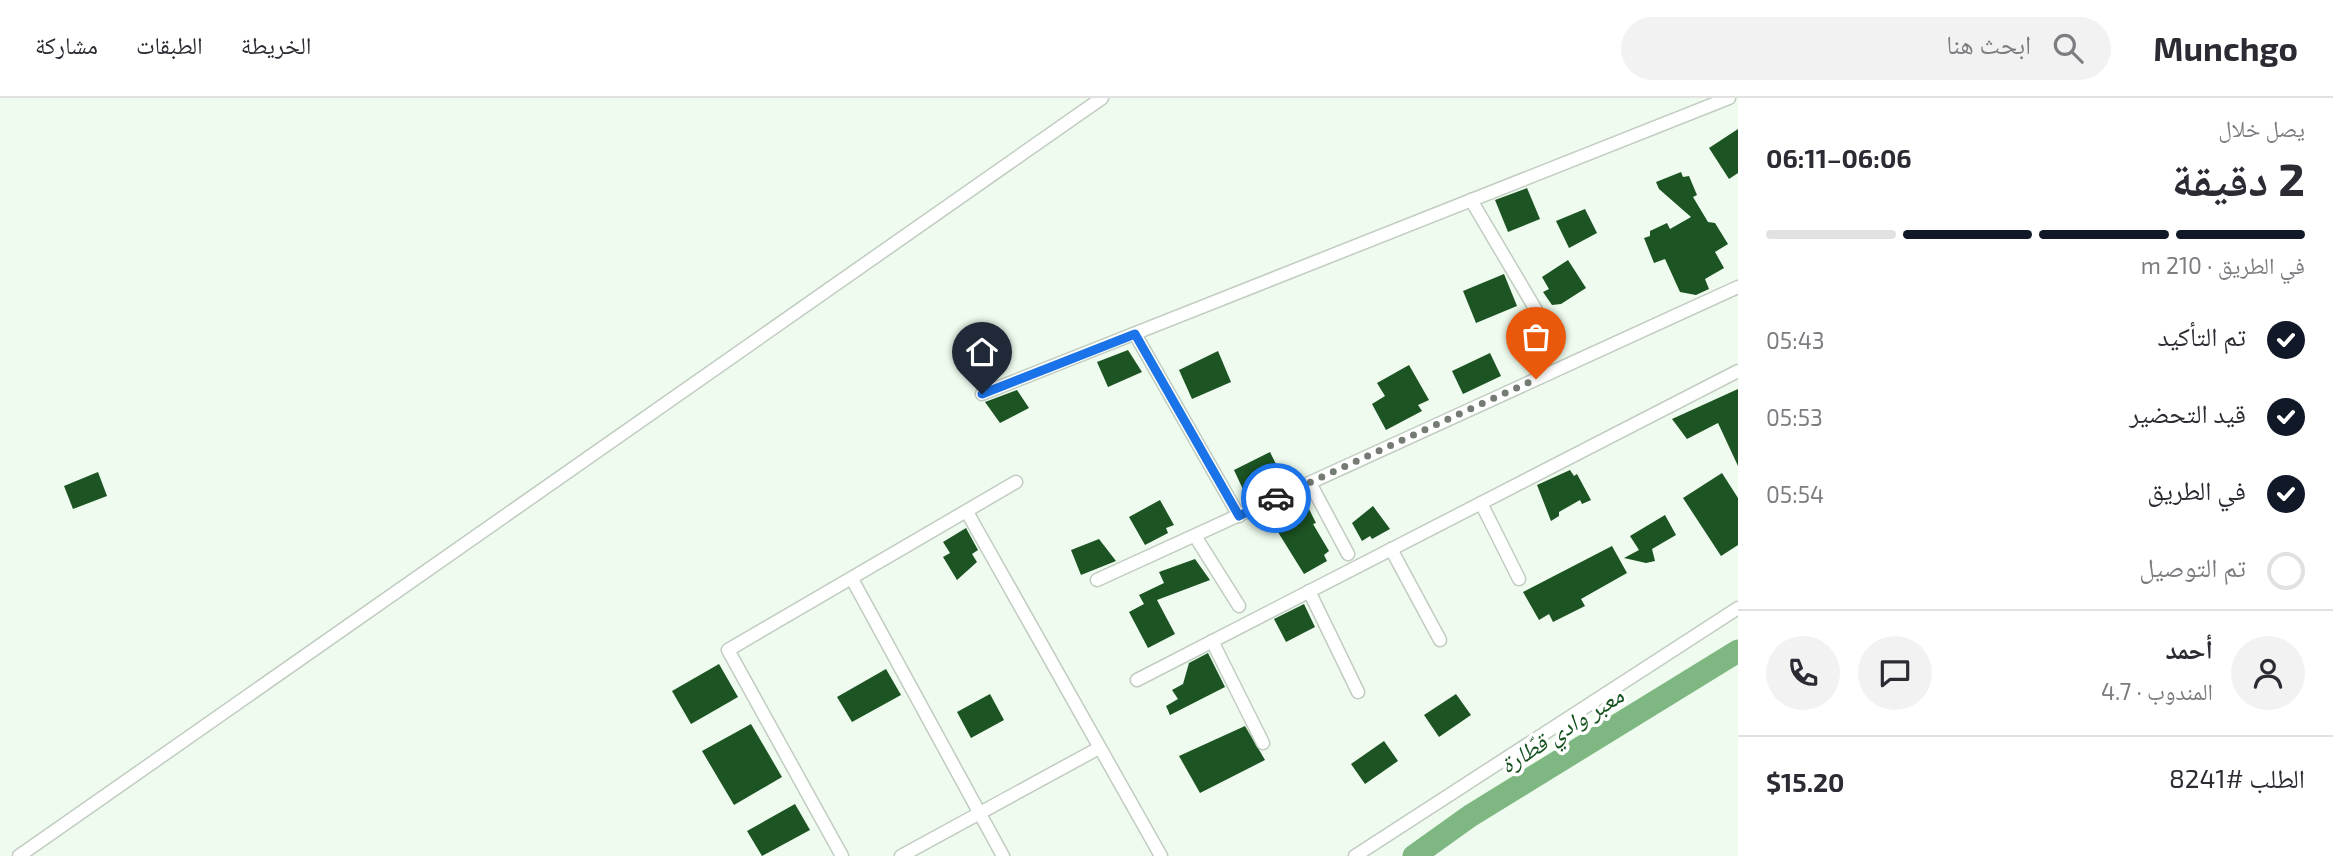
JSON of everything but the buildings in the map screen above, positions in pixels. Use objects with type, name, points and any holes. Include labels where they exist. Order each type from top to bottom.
[{"type":"street","points":[[19,856],[1102,98]]},
{"type":"street","points":[[982,394],[1729,98]]},
{"type":"street","points":[[1471,200],[1549,332]]},
{"type":"street","points":[[1097,580],[1738,287]]},
{"type":"street","points":[[1135,334],[1239,516]]},
{"type":"street","points":[[1137,680],[1738,371]]},
{"type":"street","points":[[842,856],[728,650],[1016,482]]},
{"type":"street","points":[[1310,483],[1348,554]]},
{"type":"street","points":[[1480,503],[1518,579]]},
{"type":"street","points":[[967,512],[1161,856]]},
{"type":"street","points":[[1195,536],[1239,606]]},
{"type":"street","points":[[1391,549],[1440,640]]},
{"type":"street","points":[[852,579],[1003,856]]},
{"type":"street","points":[[1309,591],[1358,692]]},
{"type":"street","points":[[1355,856],[1738,608]]},
{"type":"street","points":[[1212,641],[1263,743]]},
{"type":"street","points":[[901,856],[1099,748]]},
{"type":"waterway","name":"معبر وادي قطّارة","points":[[1414,856],[1470,816],[1738,651]]},
{"type":"way so far","points":[[1276,498],[1536,379]]},
{"type":"route","points":[[982,394],[1135,334],[1239,516],[1276,498]]}]
